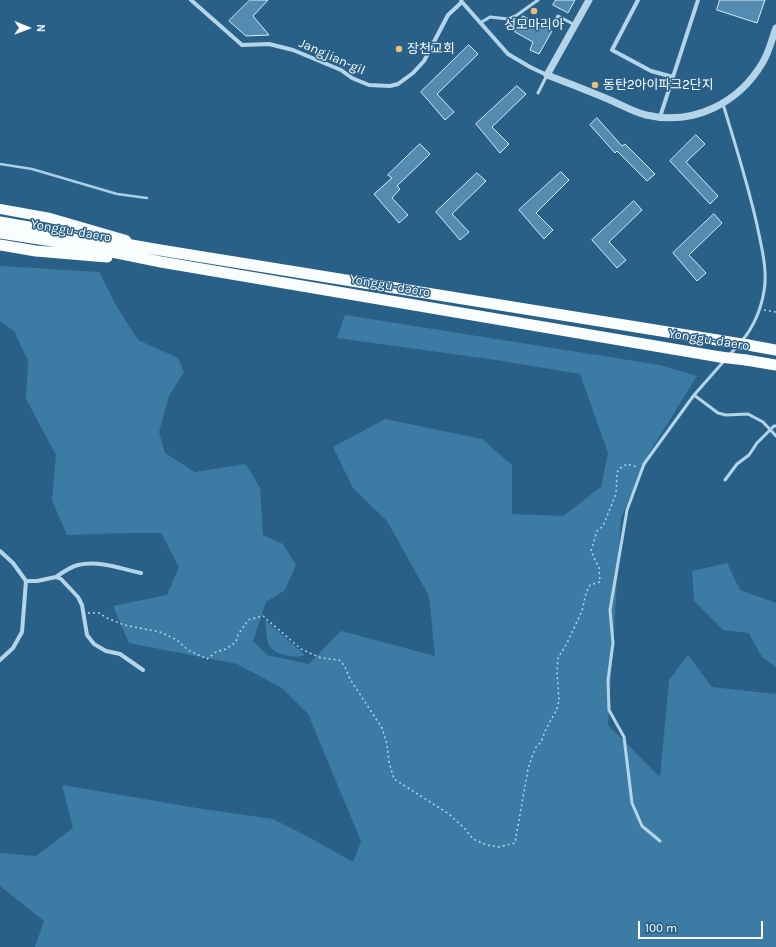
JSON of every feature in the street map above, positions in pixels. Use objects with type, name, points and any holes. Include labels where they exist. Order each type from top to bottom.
[{"type":"highway","name":"Yonggu-daero","points":[[0,222],[160,250],[776,350]]},
{"type":"highway","name":"Yonggu-daero","points":[[0,233],[78,245],[161,262],[720,357],[776,365]]},
{"type":"highway","points":[[0,246],[36,251],[161,262]]},
{"type":"main road","points":[[0,209],[50,218],[160,250]]},
{"type":"street","name":"Jangjian-gil","points":[[190,0],[242,45],[269,44],[293,50],[341,70],[352,78],[369,85],[390,86],[398,84],[413,73],[420,65],[448,15],[461,1]]},
{"type":"street","points":[[547,75],[589,0]]},
{"type":"street","points":[[638,0],[612,50],[651,71],[673,77]]},
{"type":"street","points":[[660,117],[698,0]]},
{"type":"street","points":[[461,1],[508,54],[530,67],[629,109],[646,115],[660,117],[679,118],[693,116],[709,111],[723,104],[739,92],[754,76],[764,61],[776,28]]},
{"type":"street","points":[[0,551],[13,563],[26,581],[22,632],[13,648],[0,660]]},
{"type":"street","points":[[26,581],[37,581],[56,577],[78,565],[96,563],[141,573]]},
{"type":"street","points":[[56,577],[61,579],[78,597],[87,635],[94,644],[106,651],[120,654],[143,670]]},
{"type":"lane","points":[[480,23],[490,17],[508,19],[517,15],[538,0]]},
{"type":"lane","points":[[554,23],[558,16],[575,25]]},
{"type":"lane","points":[[538,93],[547,75]]},
{"type":"lane","points":[[660,841],[642,826],[632,803],[624,737],[609,710],[608,680],[613,643],[610,610],[627,510],[644,464],[694,395],[711,378],[751,329],[760,310],[764,290],[764,256],[749,189],[723,104]]},
{"type":"lane","points":[[694,395],[718,413],[726,415],[748,414],[763,422],[776,436]]},
{"type":"lane","points":[[725,480],[736,464],[749,455],[757,443],[774,426],[776,426]]},
{"type":"path","points":[[760,310],[776,312]]},
{"type":"path","points":[[83,613],[99,613],[124,625],[160,632],[177,640],[188,650],[207,659],[216,652],[226,649],[236,642],[238,635],[248,620],[263,616],[302,649],[321,658],[339,660],[344,665],[350,679],[382,728],[388,744],[389,762],[394,779],[449,814],[473,839],[488,845],[499,847],[513,844],[515,843],[518,832],[524,790],[530,763],[557,709],[559,700],[556,672],[558,658],[582,611],[586,593],[590,585],[600,582],[599,568],[591,551],[597,531],[603,526],[616,494],[617,473],[619,469],[627,464],[636,468],[644,464]]},
{"type":"shaded area","points":[[0,266],[99,272],[117,307],[138,340],[178,358],[184,372],[169,396],[159,432],[165,453],[195,472],[246,464],[260,488],[263,535],[283,544],[296,565],[285,590],[266,602],[253,641],[267,655],[309,664],[341,631],[435,656],[429,596],[387,521],[353,488],[333,447],[385,419],[482,439],[512,465],[512,514],[563,516],[601,487],[608,453],[580,374],[496,360],[337,338],[345,315],[660,365],[697,376],[648,455],[621,518],[608,725],[660,777],[669,680],[688,655],[712,687],[775,694],[776,691],[776,947],[35,947],[44,921],[0,886],[0,853],[36,856],[73,828],[62,785],[203,809],[273,819],[353,862],[361,841],[308,714],[282,688],[237,664],[129,643],[113,606],[167,595],[179,567],[161,533],[67,535],[52,500],[56,455],[26,399],[28,361],[14,331],[0,321]]},
{"type":"shaded area","points":[[727,563],[740,590],[776,603],[776,667],[762,657],[749,633],[723,630],[694,601],[692,571]]},
{"type":"shaded area","points":[[265,620],[305,655],[284,655],[270,647],[266,635]]},
{"type":"building","points":[[250,0],[268,0],[253,16],[269,35],[246,36],[229,21]]},
{"type":"building","points":[[556,0],[575,0],[568,13],[553,5]]},
{"type":"building","points":[[720,0],[765,0],[757,23],[717,10]]},
{"type":"building","points":[[523,16],[552,31],[539,54],[530,50],[533,42],[515,32]]},
{"type":"building","points":[[469,45],[478,54],[437,94],[454,112],[445,120],[421,92]]},
{"type":"building","points":[[517,86],[526,94],[492,127],[509,144],[500,153],[476,124]]},
{"type":"building","points":[[597,118],[622,146],[625,144],[655,174],[647,181],[617,151],[615,153],[590,125]]},
{"type":"building","points":[[696,135],[705,144],[686,162],[718,196],[710,204],[670,161]]},
{"type":"building","points":[[420,144],[430,154],[397,186],[400,189],[392,198],[408,215],[399,223],[374,194],[392,178],[388,175]]},
{"type":"building","points":[[561,172],[569,180],[536,213],[553,230],[544,239],[519,210]]},
{"type":"building","points":[[477,173],[486,181],[452,214],[469,232],[460,240],[436,212]]},
{"type":"building","points":[[634,201],[642,210],[609,242],[626,260],[617,268],[592,240]]},
{"type":"building","points":[[714,214],[722,223],[689,255],[706,273],[697,281],[673,253]]},
{"type":"waterway","points":[[0,164],[32,169],[117,194],[147,198]]},
{"type":"place","name":"성모마리아","points":[[534,11]]},
{"type":"place","name":"장천교회","points":[[399,49]]},
{"type":"place","name":"동탄2아이파크2단지","points":[[595,85]]}]
